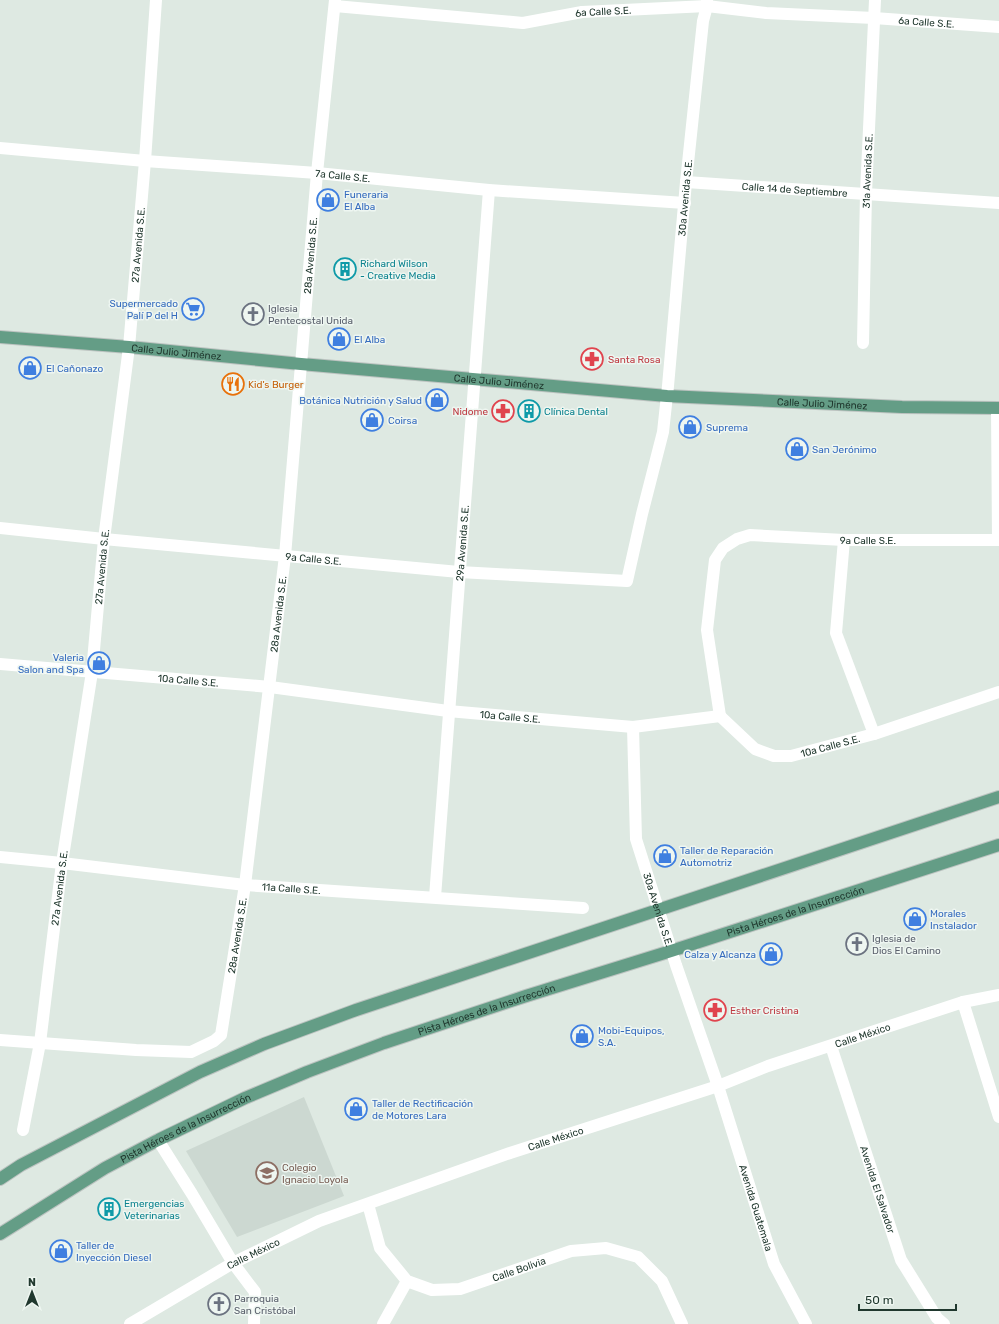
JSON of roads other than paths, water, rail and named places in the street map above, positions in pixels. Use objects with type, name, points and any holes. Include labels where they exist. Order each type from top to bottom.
[{"type":"main road","name":"Calle Julio Jiménez","points":[[0,337],[129,347],[474,380],[667,396],[902,407],[998,408]]},
{"type":"main road","points":[[0,1179],[28,1162],[200,1072],[264,1044],[356,1010],[999,797]]},
{"type":"main road","name":"Pista Héroes de la Insurrección","points":[[0,1234],[105,1168],[158,1140],[245,1098],[307,1072],[384,1043],[526,996],[671,952],[999,845]]},
{"type":"street","name":"27a Avenida S.E.","points":[[23,1130],[40,1043],[62,863],[92,672],[104,539],[129,347],[145,161],[156,0]]},
{"type":"street","name":"31a Avenida S.E.","points":[[863,342],[866,193],[875,0]]},
{"type":"street","name":"6a Calle S.E.","points":[[335,3],[523,23],[582,12],[707,3],[766,13],[874,18],[999,27]]},
{"type":"street","name":"28a Avenida S.E.","points":[[40,1043],[136,1050],[191,1052],[214,1041],[222,1035],[245,885],[285,556],[317,173],[335,3]]},
{"type":"street","name":"30a Avenida S.E.","points":[[627,580],[663,432],[702,21],[707,3]]},
{"type":"street","name":"7a Calle S.E.","points":[[0,148],[145,161],[317,173],[489,190],[685,203]]},
{"type":"street","name":"Calle 14 de Septiembre","points":[[686,182],[999,203]]},
{"type":"street","name":"29a Avenida S.E.","points":[[435,897],[448,711],[489,190]]},
{"type":"street","points":[[998,408],[999,540]]},
{"type":"street","name":"9a Calle S.E.","points":[[0,528],[460,572],[627,580]]},
{"type":"street","name":"9a Calle S.E.","points":[[720,716],[707,630],[715,560],[724,548],[737,539],[750,535],[844,540],[999,540]]},
{"type":"street","points":[[844,540],[836,634],[874,734]]},
{"type":"street","name":"10a Calle S.E.","points":[[0,664],[270,687],[448,711],[633,727],[720,716],[755,749],[774,756],[791,756],[874,734],[999,692]]},
{"type":"street","name":"30a Avenida S.E.","points":[[633,727],[636,839],[671,952],[718,1086]]},
{"type":"street","name":"11a Calle S.E.","points":[[0,857],[245,885],[583,908]]},
{"type":"street","name":"Calle México","points":[[130,1324],[233,1263],[319,1221],[510,1153],[718,1086],[768,1066],[963,1002],[999,995]]},
{"type":"street","points":[[963,1002],[999,1118]]},
{"type":"street","points":[[0,1040],[40,1043]]},
{"type":"street","name":"Avenida El Salvador","points":[[832,1046],[901,1260],[937,1318],[944,1324]]},
{"type":"street","name":"Avenida Guatemala","points":[[718,1086],[774,1264],[806,1324]]},
{"type":"street","points":[[158,1140],[233,1263],[255,1292],[254,1324]]},
{"type":"street","points":[[368,1204],[380,1248],[407,1281],[383,1324]]},
{"type":"street","name":"Calle Bolivia","points":[[407,1281],[432,1290],[460,1289],[571,1251],[606,1248],[638,1257],[662,1281],[682,1324]]},
{"type":"place","name":"Funeraria El Alba","points":[[328,200]]},
{"type":"place","name":"Richard Wilson - Creative Media","points":[[345,269]]},
{"type":"place","name":"Supermercado Palí P del H","points":[[193,309]]},
{"type":"place","name":"Iglesia Pentecostal Unida","points":[[253,314]]},
{"type":"place","name":"El Alba","points":[[339,339]]},
{"type":"place","name":"Santa Rosa","points":[[592,359]]},
{"type":"place","name":"El Cañonazo","points":[[30,368]]},
{"type":"place","name":"Kid's Burger","points":[[233,384]]},
{"type":"place","name":"Botánica Nutrición y Salud","points":[[437,400]]},
{"type":"place","name":"Nidome","points":[[503,411]]},
{"type":"place","name":"Clínica Dental","points":[[529,411]]},
{"type":"place","name":"Coirsa","points":[[372,420]]},
{"type":"place","name":"Suprema","points":[[690,427]]},
{"type":"place","name":"San Jerónimo","points":[[797,449]]},
{"type":"place","name":"Valeria Salon and Spa","points":[[99,663]]},
{"type":"place","name":"Taller de Reparación Automotriz","points":[[665,856]]},
{"type":"place","name":"Morales Instalador","points":[[915,919]]},
{"type":"place","name":"Iglesia de Dios El Camino","points":[[857,944]]},
{"type":"place","name":"Calza y Alcanza","points":[[771,954]]},
{"type":"place","name":"Esther Cristina","points":[[715,1010]]},
{"type":"place","name":"Mobi-Equipos, S.A.","points":[[582,1036]]},
{"type":"place","name":"Taller de Rectificación de Motores Lara","points":[[356,1109]]},
{"type":"place","name":"Colegio Ignacio Loyola","points":[[267,1173]]},
{"type":"place","name":"Emergencias Veterinarias","points":[[109,1209]]},
{"type":"place","name":"Taller de Inyección Diesel","points":[[61,1251]]},
{"type":"place","name":"Parroquia San Cristóbal","points":[[219,1304]]}]
